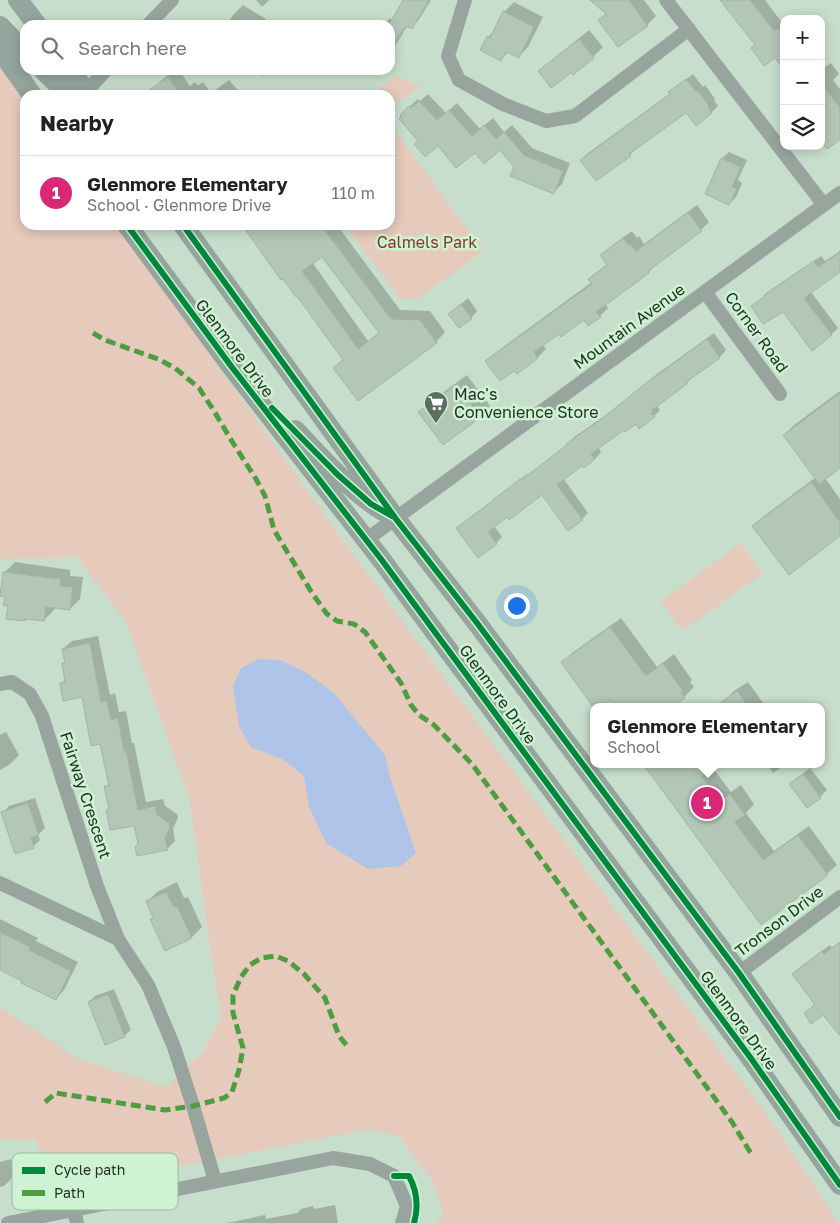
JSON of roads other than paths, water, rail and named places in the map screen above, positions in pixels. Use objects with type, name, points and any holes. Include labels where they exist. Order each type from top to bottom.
[{"type":"main road","points":[[18,0],[33,20]]},
{"type":"main road","points":[[0,26],[20,47]]},
{"type":"main road","points":[[0,50],[28,90]]},
{"type":"main road","points":[[48,75],[69,90]]},
{"type":"main road","points":[[73,75],[83,90]]},
{"type":"main road","name":"Glenmore Drive","points":[[131,230],[231,366],[366,540],[745,1050],[840,1185]]},
{"type":"main road","name":"Glenmore Drive","points":[[187,230],[396,519],[483,631],[739,974],[840,1117]]},
{"type":"main road","points":[[231,366],[338,474],[371,504],[396,519]]},
{"type":"street","points":[[153,20],[172,0]]},
{"type":"street","points":[[465,0],[448,56],[459,80],[503,104],[546,121],[575,116],[690,29]]},
{"type":"street","points":[[666,0],[824,205]]},
{"type":"street","points":[[89,90],[102,75]]},
{"type":"street","name":"Mountain Avenue","points":[[366,540],[840,193]]},
{"type":"street","name":"Corner Road","points":[[705,292],[780,394]]},
{"type":"street","name":"Fairway Crescent","points":[[0,684],[12,682],[30,694],[42,716],[97,886],[118,939],[148,985],[174,1047],[214,1182]]},
{"type":"street","points":[[0,883],[118,939]]},
{"type":"street","name":"Tronson Drive","points":[[739,974],[840,897]]},
{"type":"street","points":[[178,1191],[333,1158],[370,1164],[394,1176],[407,1206],[402,1223]]},
{"type":"street","points":[[8,1223],[76,1216],[100,1210]]},
{"type":"water","points":[[259,659],[280,660],[305,672],[333,692],[385,755],[390,777],[416,853],[401,866],[368,869],[326,843],[309,807],[304,776],[282,759],[251,747],[239,726],[233,686],[241,668]]},
{"type":"place","name":"Mac's Convenience Store","points":[[436,424]]},
{"type":"place","name":"Glenmore Elementary","points":[[707,803]]},
{"type":"park label","name":"Calmels Park","points":[[427,242]]}]
